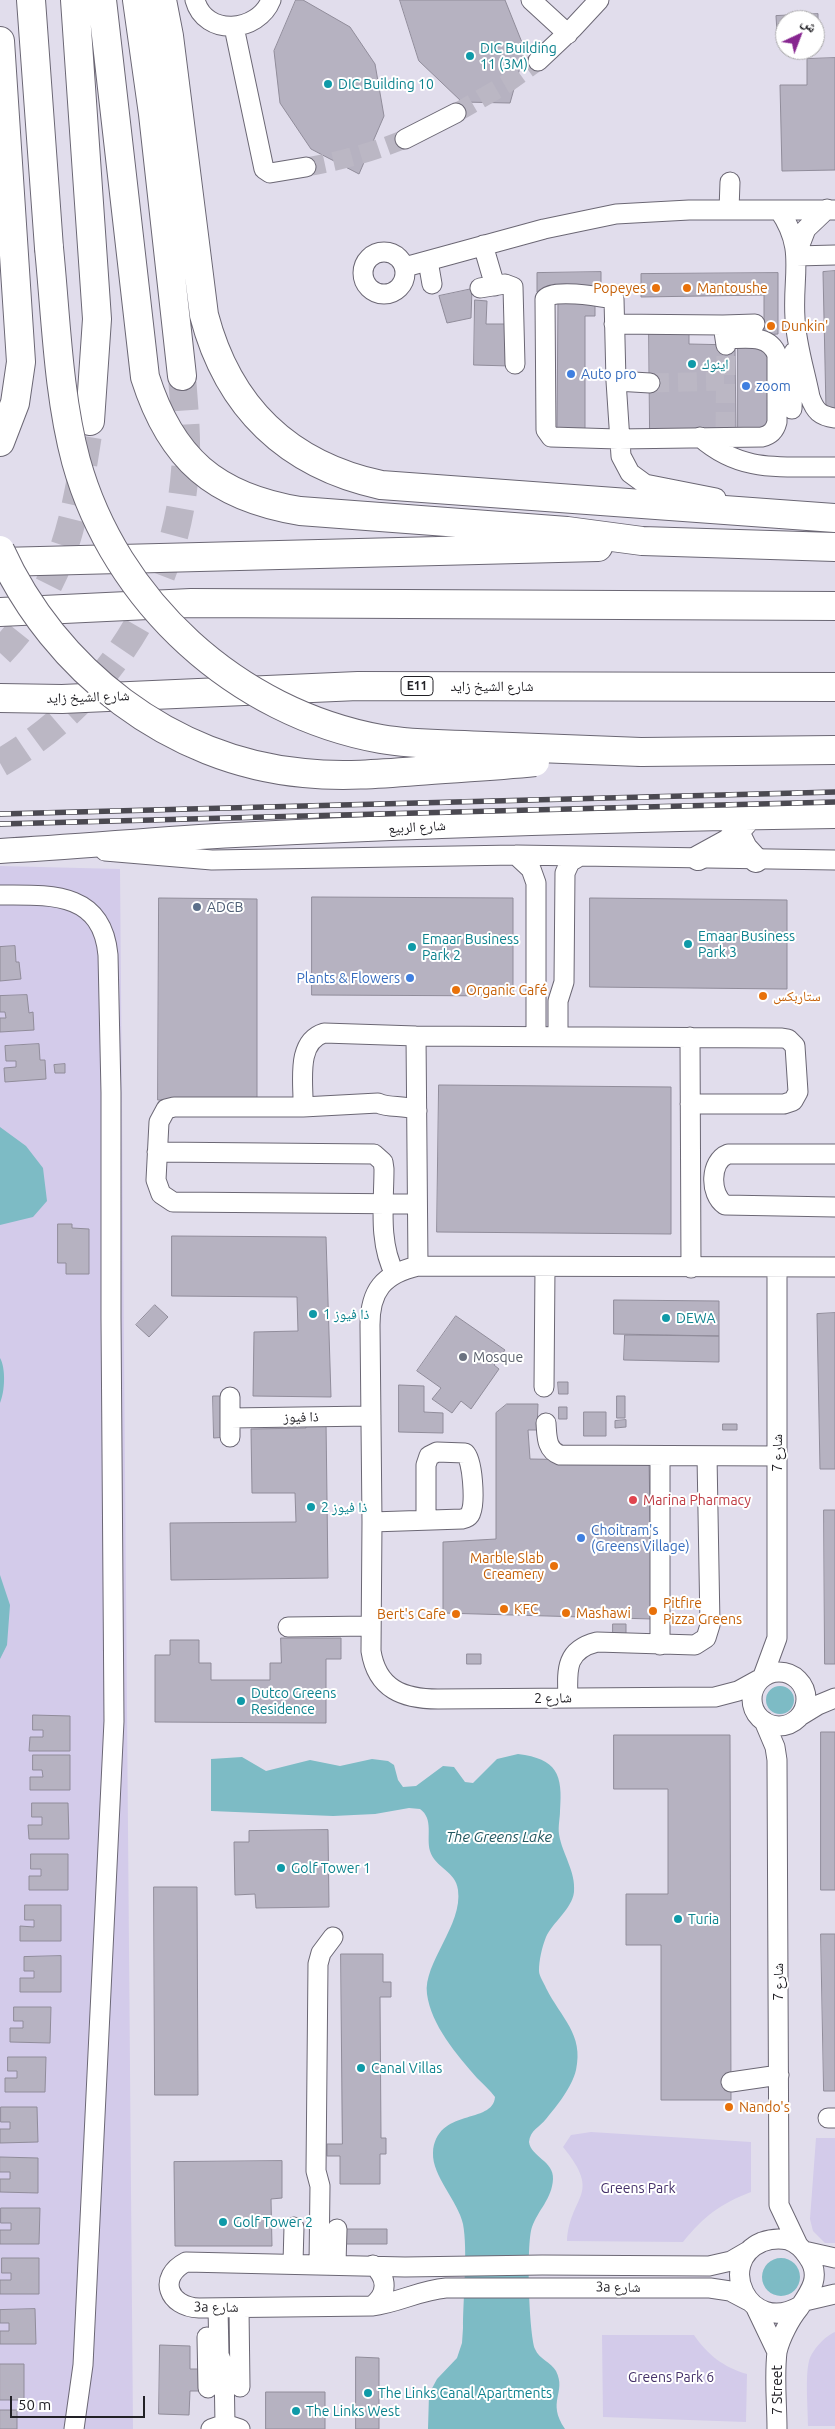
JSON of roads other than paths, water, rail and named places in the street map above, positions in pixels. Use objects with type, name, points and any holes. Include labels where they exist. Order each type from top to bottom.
[{"type":"highway","points":[[31,0],[49,248],[68,423],[76,462],[89,499],[105,535],[125,569],[148,601],[175,630],[204,657],[236,680],[270,700],[305,717],[343,730],[381,739],[421,743],[641,752],[835,750]]},
{"type":"highway","points":[[74,0],[97,319],[90,421]]},
{"type":"highway","points":[[102,0],[145,376],[158,414],[169,434],[189,459],[212,479],[233,491],[269,506],[300,511],[592,533],[642,541],[835,547]]},
{"type":"highway","points":[[137,0],[153,114],[182,376]]},
{"type":"highway","points":[[162,0],[169,36],[204,316],[209,336],[226,376],[238,395],[261,422],[283,442],[301,454],[340,474],[381,485],[829,518]]},
{"type":"highway","points":[[0,41],[21,362],[15,403],[0,442]]},
{"type":"highway","points":[[0,319],[6,368],[6,393],[0,442]]},
{"type":"highway","points":[[0,562],[567,550],[642,541]]},
{"type":"highway","points":[[0,550],[24,598],[42,623],[83,670],[106,690],[157,726],[185,740],[243,762],[304,774],[360,774],[528,763],[641,752]]},
{"type":"highway","points":[[0,612],[191,603],[835,606]]},
{"type":"highway","name":"شارع الشيخ زايد","points":[[0,698],[62,699],[358,686],[835,687]]},
{"type":"main road","name":"شارع الربيع","points":[[0,851],[82,847],[231,835],[479,824],[744,825],[835,816]]},
{"type":"main road","points":[[698,858],[720,848],[744,825]]},
{"type":"main road","points":[[744,825],[745,848],[756,860]]},
{"type":"street","points":[[194,0],[201,13],[210,21],[222,26],[241,26],[265,12],[274,1]]},
{"type":"street","points":[[531,0],[570,31]]},
{"type":"street","points":[[545,0],[570,31]]},
{"type":"street","points":[[538,61],[599,0]]},
{"type":"street","points":[[241,26],[264,169],[273,173],[306,167]]},
{"type":"street","points":[[405,139],[456,113]]},
{"type":"street","points":[[729,210],[730,182]]},
{"type":"street","points":[[779,210],[793,235],[796,256],[792,408]]},
{"type":"street","points":[[405,267],[544,229],[616,214],[652,211],[831,210]]},
{"type":"street","points":[[796,256],[806,229],[831,210]]},
{"type":"street","points":[[484,245],[488,287],[509,284],[513,287],[515,364]]},
{"type":"street","points":[[796,256],[835,255]]},
{"type":"street","points":[[428,261],[432,284]]},
{"type":"street","points":[[614,324],[764,340],[775,348],[777,354],[777,422],[775,429],[766,436],[725,434],[700,437],[618,439],[551,437],[546,433],[546,300],[551,295],[591,294],[614,300],[614,324],[618,439],[624,465],[630,473],[645,484],[829,518]]},
{"type":"street","points":[[795,318],[814,408],[823,416],[835,418]]},
{"type":"street","points":[[724,336],[755,324]]},
{"type":"street","points":[[616,382],[650,383]]},
{"type":"street","points":[[700,437],[729,458],[745,463],[835,467]]},
{"type":"street","points":[[82,847],[134,854],[212,860],[516,855],[835,860]]},
{"type":"street","points":[[516,855],[532,869],[536,883],[536,1036]]},
{"type":"street","points":[[558,1036],[558,1007],[564,982],[565,873],[570,862],[580,856]]},
{"type":"street","points":[[0,895],[51,895],[66,898],[80,905],[91,914],[100,926],[106,940],[108,955],[111,1093],[110,1318],[114,1721],[83,2366],[74,2429]]},
{"type":"street","points":[[536,1007],[558,1007]]},
{"type":"street","points":[[304,1107],[305,1049],[317,1035],[330,1033],[416,1036],[788,1039],[795,1046],[797,1052],[798,1092],[793,1101],[789,1103],[690,1104]]},
{"type":"street","points":[[416,1036],[416,1111],[423,1153],[417,1204],[418,1266]]},
{"type":"street","points":[[690,1037],[690,1104],[685,1148],[692,1268]]},
{"type":"street","points":[[416,1092],[408,1097],[385,1100],[378,1103],[304,1107],[174,1107],[166,1109],[159,1122],[157,1188],[160,1194],[173,1202],[417,1204]]},
{"type":"street","points":[[378,1103],[386,1106],[408,1107],[416,1111]]},
{"type":"street","points":[[157,1152],[374,1154],[383,1162],[385,1244],[388,1260],[395,1274]]},
{"type":"street","points":[[835,1154],[728,1154],[718,1160],[715,1166],[717,1196],[725,1205],[835,1207]]},
{"type":"street","points":[[288,1631],[371,1630],[370,1326],[372,1300],[381,1285],[395,1274],[418,1266],[545,1268],[835,1267]]},
{"type":"street","points":[[544,1387],[545,1268]]},
{"type":"street","name":"شارع 7","points":[[761,1678],[777,1638],[777,1268]]},
{"type":"street","points":[[233,1397],[233,1437]]},
{"type":"street","name":"ذا فيوز","points":[[233,1418],[371,1416]]},
{"type":"street","points":[[546,1423],[549,1446],[560,1455],[776,1456]]},
{"type":"street","points":[[660,1456],[660,1645]]},
{"type":"street","points":[[568,1698],[567,1670],[570,1659],[586,1645],[597,1642],[695,1645],[706,1638],[709,1632],[707,1456]]},
{"type":"street","points":[[372,1516],[426,1515]]},
{"type":"street","name":"شارع 2","points":[[371,1630],[373,1662],[384,1682],[403,1695],[426,1699],[715,1697],[738,1691],[761,1678]]},
{"type":"street","name":"شارع 7","points":[[777,1638],[796,1678]]},
{"type":"street","points":[[776,1671],[796,1678],[835,1697],[818,1705],[797,1719],[779,1726],[760,1718],[752,1707],[751,1698],[761,1678],[776,1671]]},
{"type":"street","points":[[796,1678],[804,1689],[806,1698],[804,1708],[797,1719]]},
{"type":"street","name":"شارع 2","points":[[715,1697],[737,1704],[760,1718]]},
{"type":"street","name":"شارع 7","points":[[754,2247],[770,2224],[779,2204],[777,1760],[775,1747],[760,1718]]},
{"type":"street","name":"شارع 7","points":[[777,1760],[784,1738],[797,1719]]},
{"type":"street","points":[[314,2264],[320,2186],[316,2171],[318,1964],[321,1953],[333,1937]]},
{"type":"street","points":[[731,2077],[779,2075]]},
{"type":"street","name":"شارع 7","points":[[779,2204],[801,2248]]},
{"type":"street","points":[[294,2227],[314,2264]]},
{"type":"street","points":[[314,2264],[337,2229]]},
{"type":"street","points":[[777,2352],[740,2285],[739,2275],[744,2257],[754,2247],[778,2239],[835,2258]]},
{"type":"street","name":"3a شارع","points":[[752,2304],[730,2291],[710,2288],[545,2287],[446,2288],[428,2290],[384,2305],[372,2306],[188,2308],[172,2296],[169,2285],[171,2275],[177,2266],[192,2261],[444,2266],[709,2266],[730,2261],[754,2247]]},
{"type":"street","points":[[777,2352],[814,2281],[811,2260],[801,2248]]},
{"type":"street","points":[[372,2306],[379,2301],[385,2286],[383,2278],[373,2265]]},
{"type":"street","points":[[752,2304],[772,2314],[791,2311],[802,2304],[835,2294]]},
{"type":"street","points":[[222,2308],[219,2355],[224,2368],[225,2427]]},
{"type":"street","points":[[222,2308],[240,2387]]},
{"type":"street","points":[[208,2388],[222,2308]]},
{"type":"street","name":"7 Street","points":[[777,2352],[778,2429]]},
{"type":"water","points":[[0,1127],[26,1146],[43,1168],[47,1201],[33,1217],[0,1225]]},
{"type":"water","points":[[0,1358],[4,1380],[0,1403]]},
{"type":"water","points":[[0,1575],[10,1605],[7,1645],[0,1659]]},
{"type":"water","points":[[780,1686],[790,1690],[794,1700],[790,1710],[780,1714],[770,1710],[766,1700],[770,1690]]},
{"type":"water","name":"The Greens Lake","points":[[518,1754],[541,1760],[555,1770],[561,1798],[559,1834],[574,1884],[573,1898],[570,1904],[546,1937],[539,1971],[546,1988],[574,2036],[578,2057],[576,2070],[564,2096],[533,2132],[529,2142],[534,2152],[550,2168],[553,2179],[550,2193],[532,2227],[530,2236],[529,2288],[531,2326],[535,2349],[554,2368],[559,2379],[557,2411],[565,2429],[428,2429],[429,2394],[437,2379],[457,2358],[462,2343],[465,2261],[463,2224],[456,2206],[437,2171],[433,2153],[436,2139],[444,2129],[453,2122],[485,2111],[492,2106],[495,2097],[453,2049],[439,2028],[429,2006],[427,1982],[436,1957],[455,1917],[458,1890],[453,1878],[436,1862],[430,1851],[427,1818],[420,1809],[409,1808],[375,1814],[333,1816],[211,1811],[211,1759],[242,1757],[266,1771],[310,1760],[340,1766],[372,1759],[388,1761],[394,1765],[398,1780],[403,1787],[416,1786],[443,1766],[454,1767],[465,1782],[473,1783],[497,1759]]},
{"type":"water","points":[[781,2258],[794,2264],[800,2277],[794,2290],[781,2296],[768,2290],[762,2277],[768,2264]]},
{"type":"tunnel","points":[[456,113],[506,84],[538,61]]},
{"type":"tunnel","points":[[306,167],[357,156],[405,139]]},
{"type":"tunnel","points":[[725,431],[726,345]]},
{"type":"tunnel","points":[[0,763],[38,738],[72,709],[102,676],[128,640],[150,601],[167,559],[179,516],[186,459],[182,376]]},
{"type":"tunnel","points":[[650,383],[724,381]]},
{"type":"tunnel","points":[[0,653],[23,626],[40,600],[54,573],[65,545],[73,516],[90,421]]},
{"type":"railway","points":[[0,814],[835,792]]},
{"type":"railway","points":[[0,824],[835,802]]},
{"type":"place","name":"DIC Building 11 (3M)","points":[[470,56]]},
{"type":"place","name":"DIC Building 10","points":[[328,84]]},
{"type":"place","name":"Popeyes","points":[[656,288]]},
{"type":"place","name":"Mantoushe","points":[[687,288]]},
{"type":"place","name":"Dunkin'","points":[[771,326]]},
{"type":"place","name":"اينوك","points":[[692,364]]},
{"type":"place","name":"Auto pro","points":[[571,374]]},
{"type":"place","name":"zoom","points":[[746,386]]},
{"type":"place","name":"ADCB","points":[[197,907]]},
{"type":"place","name":"Emaar Business Park 3","points":[[688,944]]},
{"type":"place","name":"Emaar Business Park 2","points":[[412,947]]},
{"type":"place","name":"Plants & Flowers","points":[[410,978]]},
{"type":"place","name":"Organic Café","points":[[456,990]]},
{"type":"place","name":"ستاربكس","points":[[763,996]]},
{"type":"place","name":"ذا فيوز 1","points":[[313,1314]]},
{"type":"place","name":"DEWA","points":[[666,1318]]},
{"type":"place","name":"Mosque","points":[[463,1357]]},
{"type":"place","name":"Marina Pharmacy","points":[[633,1500]]},
{"type":"place","name":"ذا فيوز 2","points":[[311,1507]]},
{"type":"place","name":"Choitram's (Greens Village)","points":[[581,1538]]},
{"type":"place","name":"Marble Slab Creamery","points":[[554,1566]]},
{"type":"place","name":"KFC","points":[[504,1609]]},
{"type":"place","name":"Pitfire Pizza Greens","points":[[653,1611]]},
{"type":"place","name":"Mashawi","points":[[566,1613]]},
{"type":"place","name":"Bert's Cafe","points":[[456,1614]]},
{"type":"place","name":"Dutco Greens Residence","points":[[241,1701]]},
{"type":"place","name":"Golf Tower 1","points":[[281,1868]]},
{"type":"place","name":"Turia","points":[[678,1919]]},
{"type":"place","name":"Canal Villas","points":[[361,2068]]},
{"type":"place","name":"Nando's","points":[[729,2107]]},
{"type":"place","name":"Golf Tower 2","points":[[223,2222]]},
{"type":"place","name":"The Links Canal Apartments","points":[[368,2393]]},
{"type":"place","name":"The Links West","points":[[296,2411]]},
{"type":"park label","name":"Greens Park","points":[[638,2188]]},
{"type":"park label","name":"Greens Park 6","points":[[671,2377]]}]
